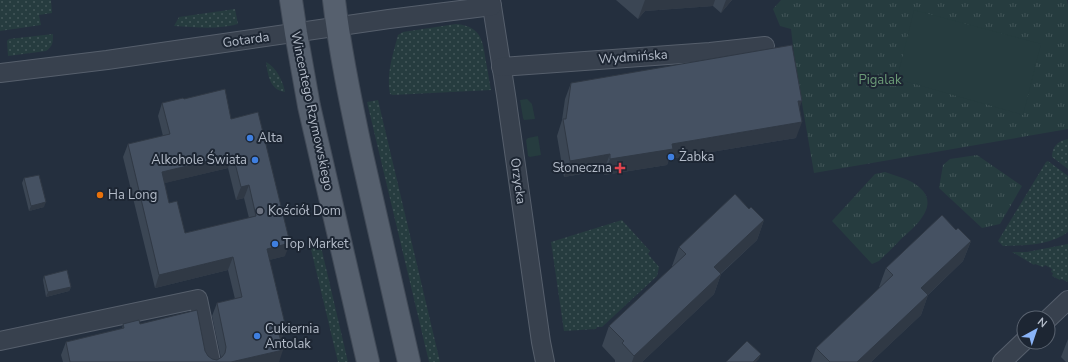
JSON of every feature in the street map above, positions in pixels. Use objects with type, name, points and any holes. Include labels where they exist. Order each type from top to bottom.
[{"type":"main road","name":"Wincentego Rzymowskiego","points":[[291,0],[309,106],[368,362]]},
{"type":"main road","points":[[334,0],[337,27],[350,97],[409,362]]},
{"type":"street","name":"Gotarda","points":[[0,73],[107,60],[491,3]]},
{"type":"street","name":"Orzycka","points":[[491,3],[528,259],[545,362]]},
{"type":"street","name":"Wydmińska","points":[[501,67],[710,52],[765,46]]},
{"type":"street","points":[[0,341],[198,299],[211,362]]},
{"type":"street","points":[[1056,311],[1068,300]]},
{"type":"street","points":[[1002,362],[1016,349]]},
{"type":"green space","points":[[0,0],[51,0],[52,13],[39,15],[41,25],[0,31]]},
{"type":"green space","name":"Pigalak","points":[[781,0],[1067,0],[1068,129],[814,173],[795,63],[791,29],[780,26],[773,9]]},
{"type":"green space","points":[[235,9],[238,24],[214,28],[174,26],[179,17]]},
{"type":"green space","points":[[914,10],[1041,44],[1023,115],[897,79]]},
{"type":"green space","points":[[456,24],[465,25],[471,28],[480,36],[484,48],[491,90],[390,94],[389,72],[398,35],[403,32]]},
{"type":"green space","points":[[53,34],[52,44],[46,51],[8,56],[7,41],[9,39]]},
{"type":"green space","points":[[266,62],[273,67],[283,83],[285,92],[280,91],[271,82]]},
{"type":"green space","points":[[527,99],[532,104],[535,119],[524,120],[523,118],[520,100]]},
{"type":"green space","points":[[378,100],[440,362],[429,362],[367,102]]},
{"type":"green space","points":[[538,136],[541,155],[530,157],[528,156],[526,140],[528,138]]},
{"type":"green space","points":[[1068,139],[1068,169],[1052,157],[1052,153],[1056,145],[1061,141]]},
{"type":"green space","points":[[977,155],[1022,186],[1000,224],[982,228],[939,188],[943,165],[950,159]]},
{"type":"green space","points":[[1048,161],[1068,176],[1068,232],[1061,237],[1037,244],[1003,246],[998,241]]},
{"type":"green space","points":[[885,172],[907,180],[919,187],[925,194],[927,208],[919,222],[879,261],[872,264],[832,221],[875,174]]},
{"type":"green space","points":[[622,220],[650,251],[648,254],[659,267],[657,276],[602,327],[597,327],[596,329],[564,331],[551,242]]},
{"type":"green space","points":[[319,238],[348,362],[338,362],[309,241]]},
{"type":"green space","points":[[1068,244],[1068,282],[1052,276],[1052,269],[1045,265],[1043,267],[1034,265],[1012,252],[1027,252]]},
{"type":"building","points":[[792,45],[802,101],[798,101],[802,122],[672,144],[673,149],[610,159],[610,154],[570,161],[563,119],[566,119],[571,83]]},
{"type":"building","points":[[225,89],[231,119],[258,112],[290,243],[267,249],[286,328],[278,330],[283,350],[231,362],[70,362],[66,342],[124,328],[123,324],[139,320],[140,324],[197,310],[205,351],[208,356],[217,360],[225,353],[226,347],[217,303],[242,297],[233,257],[159,275],[128,144],[170,134],[162,103]],"holes":[[[233,155],[241,187],[249,185],[256,216],[185,233],[177,201],[169,203],[162,172]]]},
{"type":"building","points":[[39,175],[46,202],[31,206],[24,178]]},
{"type":"building","points":[[735,194],[749,209],[751,207],[764,220],[714,267],[721,274],[634,356],[622,343],[624,341],[609,326],[686,254],[679,247]]},
{"type":"building","points":[[942,215],[956,230],[958,228],[971,241],[921,288],[928,295],[857,362],[830,362],[816,348],[893,275],[886,268]]},
{"type":"building","points":[[67,270],[71,287],[48,292],[44,276]]},
{"type":"building","points":[[747,341],[761,354],[753,362],[726,362]]},
{"type":"place","name":"Alta","points":[[250,138]]},
{"type":"place","name":"Żabka","points":[[671,157]]},
{"type":"place","name":"Alkohole Świata","points":[[255,160]]},
{"type":"place","name":"Słoneczna","points":[[620,168]]},
{"type":"place","name":"Ha Long","points":[[100,195]]},
{"type":"place","name":"Kościół Dom","points":[[260,211]]},
{"type":"place","name":"Top Market","points":[[275,244]]},
{"type":"place","name":"Cukiernia Antolak","points":[[257,336]]}]
